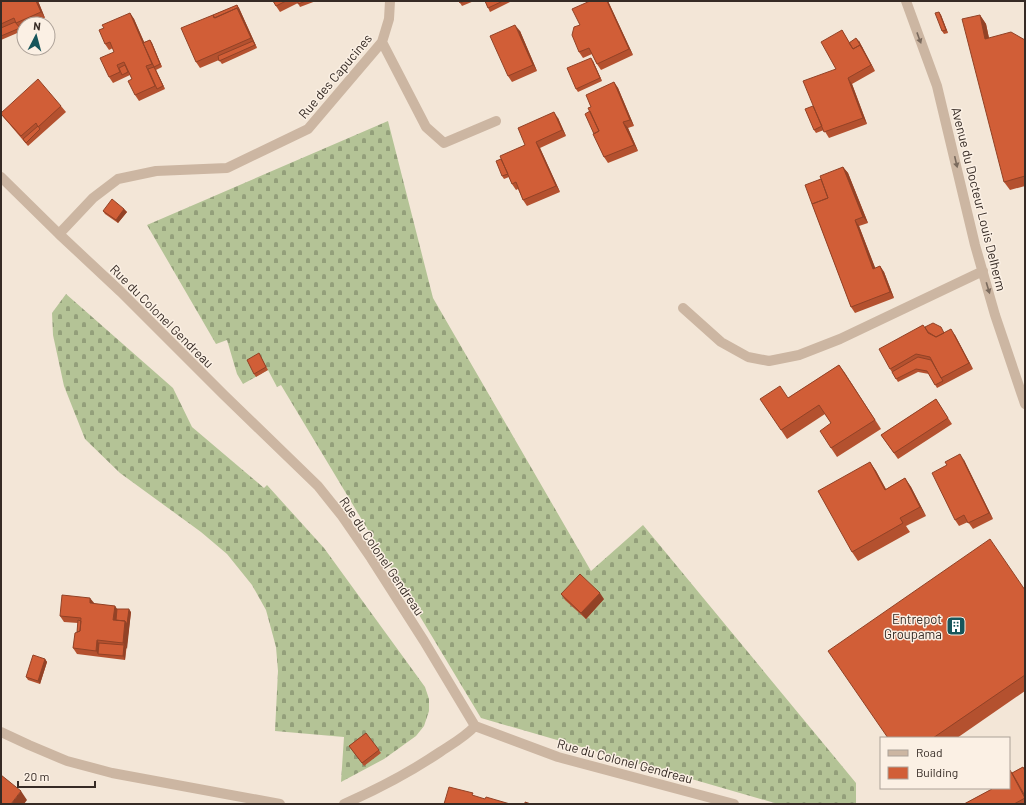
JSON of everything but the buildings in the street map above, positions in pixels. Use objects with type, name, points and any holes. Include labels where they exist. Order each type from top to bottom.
[{"type":"street","name":"Rue des Capucines","points":[[59,234],[93,198],[118,179],[156,171],[227,168],[308,129],[382,42],[388,19],[390,1]]},
{"type":"street","name":"Avenue du Docteur Louis Delherm","points":[[906,1],[937,86],[982,271],[1025,404]]},
{"type":"street","points":[[382,42],[426,127],[444,143],[496,121]]},
{"type":"street","name":"Rue du Colonel Gendreau","points":[[1,177],[121,292],[224,396],[318,486],[342,516],[371,558],[424,641],[475,726],[558,757],[734,804]]},
{"type":"street","points":[[683,308],[721,342],[748,357],[769,361],[799,355],[840,339],[982,271]]},
{"type":"street","points":[[344,804],[376,790],[418,767],[468,734],[475,726]]},
{"type":"street","points":[[1,732],[67,761],[112,773],[280,804]]},
{"type":"green space","points":[[388,121],[433,298],[591,571],[643,525],[856,783],[856,804],[778,804],[481,718],[281,385],[277,387],[268,370],[243,384],[237,374],[227,340],[216,344],[147,225]]},
{"type":"green space","points":[[66,294],[173,388],[192,427],[264,488],[267,485],[324,548],[425,687],[429,699],[429,711],[424,726],[416,736],[384,759],[341,782],[344,737],[275,731],[278,671],[276,647],[266,610],[252,585],[227,554],[201,532],[120,473],[85,439],[64,386],[53,335],[52,313]]},
{"type":"place","name":"Entrepot Groupama","points":[[956,626]]}]
